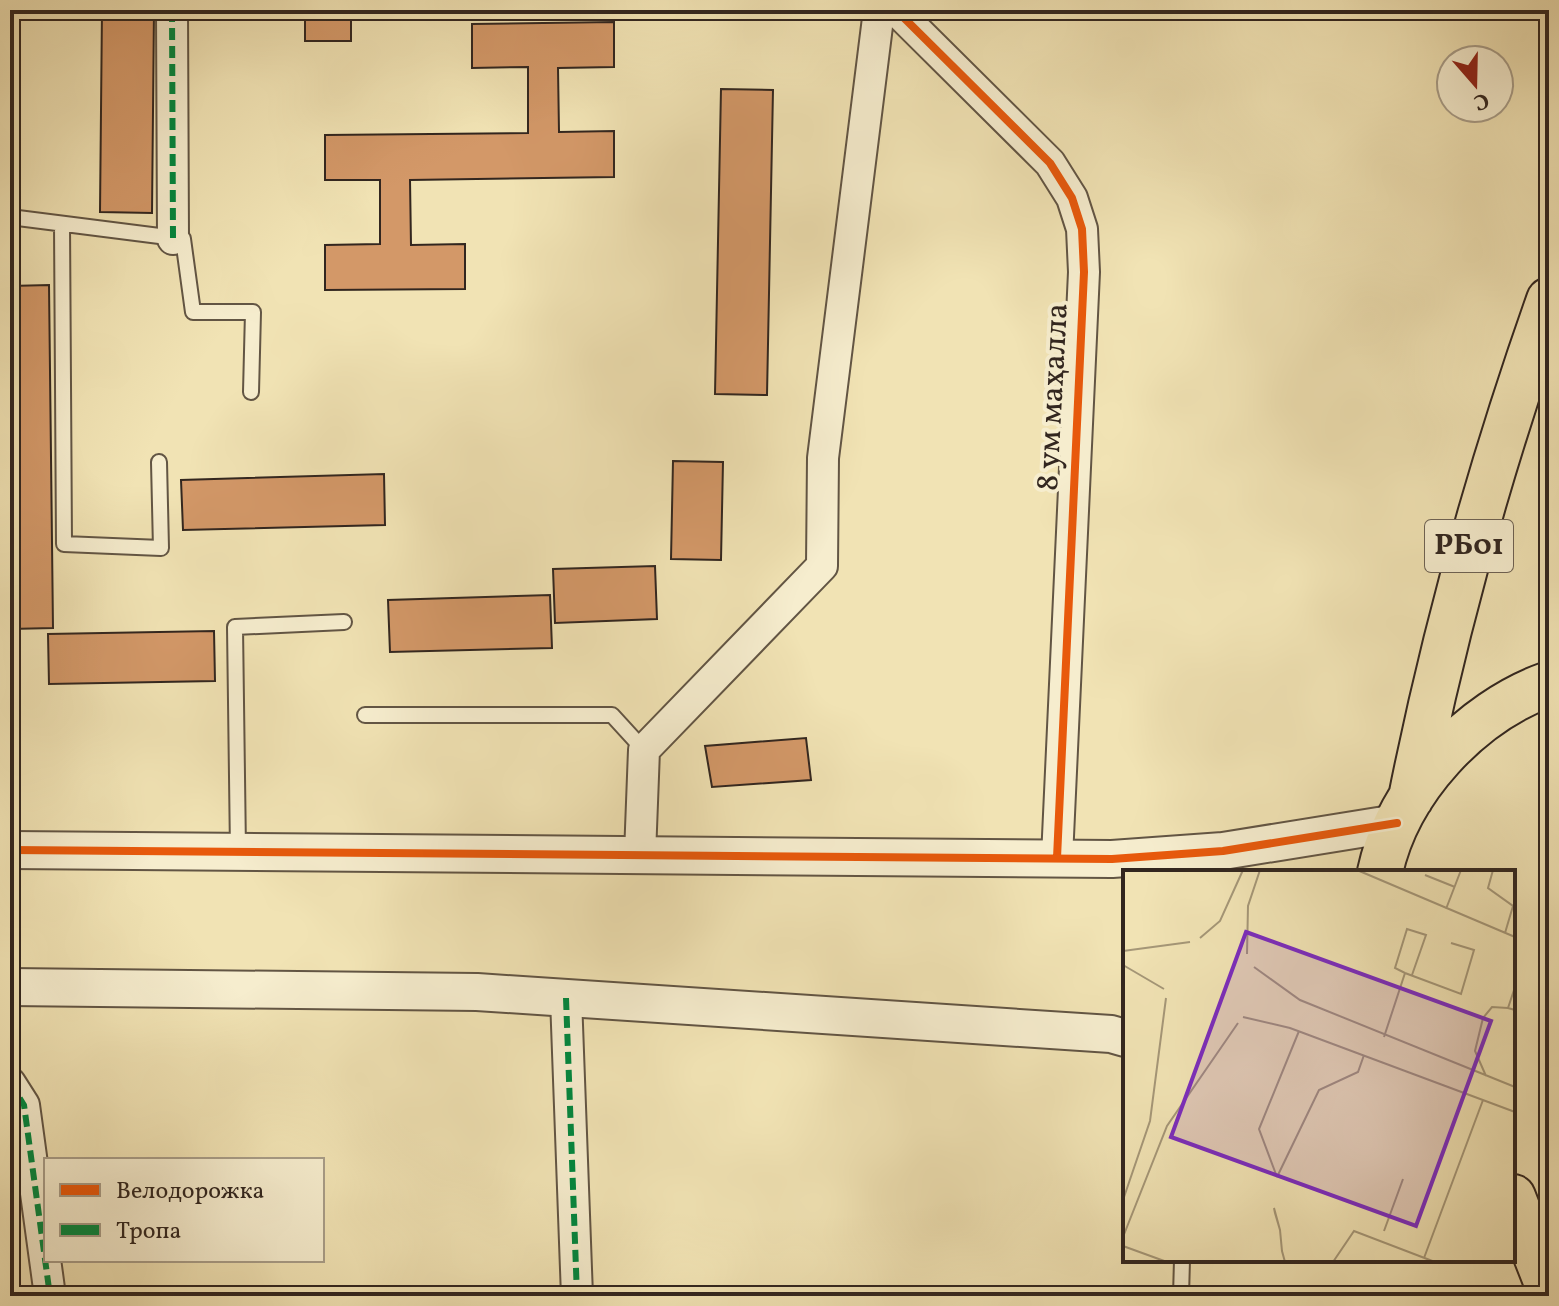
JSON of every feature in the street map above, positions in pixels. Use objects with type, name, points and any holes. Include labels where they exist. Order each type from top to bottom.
[{"type":"highway","name":"РБ01","points":[[1381,870],[1404,811],[1463,564],[1506,423],[1549,300]]},
{"type":"highway","name":"РБ01","points":[[1404,811],[1460,738],[1523,693],[1549,684]]},
{"type":"highway","points":[[1515,1185],[1549,1201]]},
{"type":"highway","points":[[1515,1202],[1549,1289]]},
{"type":"street","points":[[172,10],[173,239]]},
{"type":"street","points":[[640,855],[644,750],[822,566],[823,458],[879,10]]},
{"type":"street","name":"8 ум маҳалла","points":[[896,10],[1050,163],[1072,198],[1082,229],[1083,288],[1057,858]]},
{"type":"street","points":[[10,850],[1057,858],[1223,851],[1404,811]]},
{"type":"street","points":[[10,987],[477,992],[1111,1034],[1123,1037]]},
{"type":"street","points":[[566,998],[577,1296]]},
{"type":"street","points":[[10,1083],[24,1105],[44,1252]]},
{"type":"street","points":[[45,1262],[50,1296]]},
{"type":"lane","points":[[10,217],[183,239],[193,312],[253,312],[251,392]]},
{"type":"lane","points":[[62,224],[64,544],[161,548],[159,462]]},
{"type":"lane","points":[[238,851],[235,627],[344,622]]},
{"type":"lane","points":[[365,715],[612,715],[644,750]]},
{"type":"lane","points":[[1181,1296],[1182,1262]]},
{"type":"building","points":[[102,10],[154,10],[152,213],[100,212]]},
{"type":"building","points":[[305,10],[351,10],[351,41],[305,41]]},
{"type":"building","points":[[614,22],[614,67],[558,68],[559,132],[614,131],[614,177],[410,180],[411,245],[465,244],[465,289],[325,290],[325,245],[380,244],[380,180],[325,180],[325,135],[528,133],[528,67],[472,68],[472,24]]},
{"type":"building","points":[[721,89],[773,90],[767,395],[715,394]]},
{"type":"building","points":[[49,285],[53,628],[10,629],[10,286]]},
{"type":"building","points":[[673,461],[723,462],[721,560],[671,559]]},
{"type":"building","points":[[384,474],[385,525],[183,530],[181,480]]},
{"type":"building","points":[[655,566],[657,619],[555,623],[553,569]]},
{"type":"building","points":[[550,595],[552,648],[390,652],[388,600]]},
{"type":"building","points":[[214,631],[215,681],[49,684],[48,634]]},
{"type":"building","points":[[806,738],[811,780],[712,787],[705,746]]},
{"type":"marked path","points":[[172,10],[173,239]]},
{"type":"marked path","points":[[566,998],[577,1296]]},
{"type":"marked path","points":[[10,1083],[24,1105],[44,1252]]},
{"type":"marked path","points":[[45,1262],[50,1296]]},
{"type":"cycle path","points":[[896,10],[1050,163],[1072,198],[1082,229],[1084,272],[1057,858]]},
{"type":"cycle path","points":[[10,850],[1112,859],[1223,851],[1397,823]]}]
